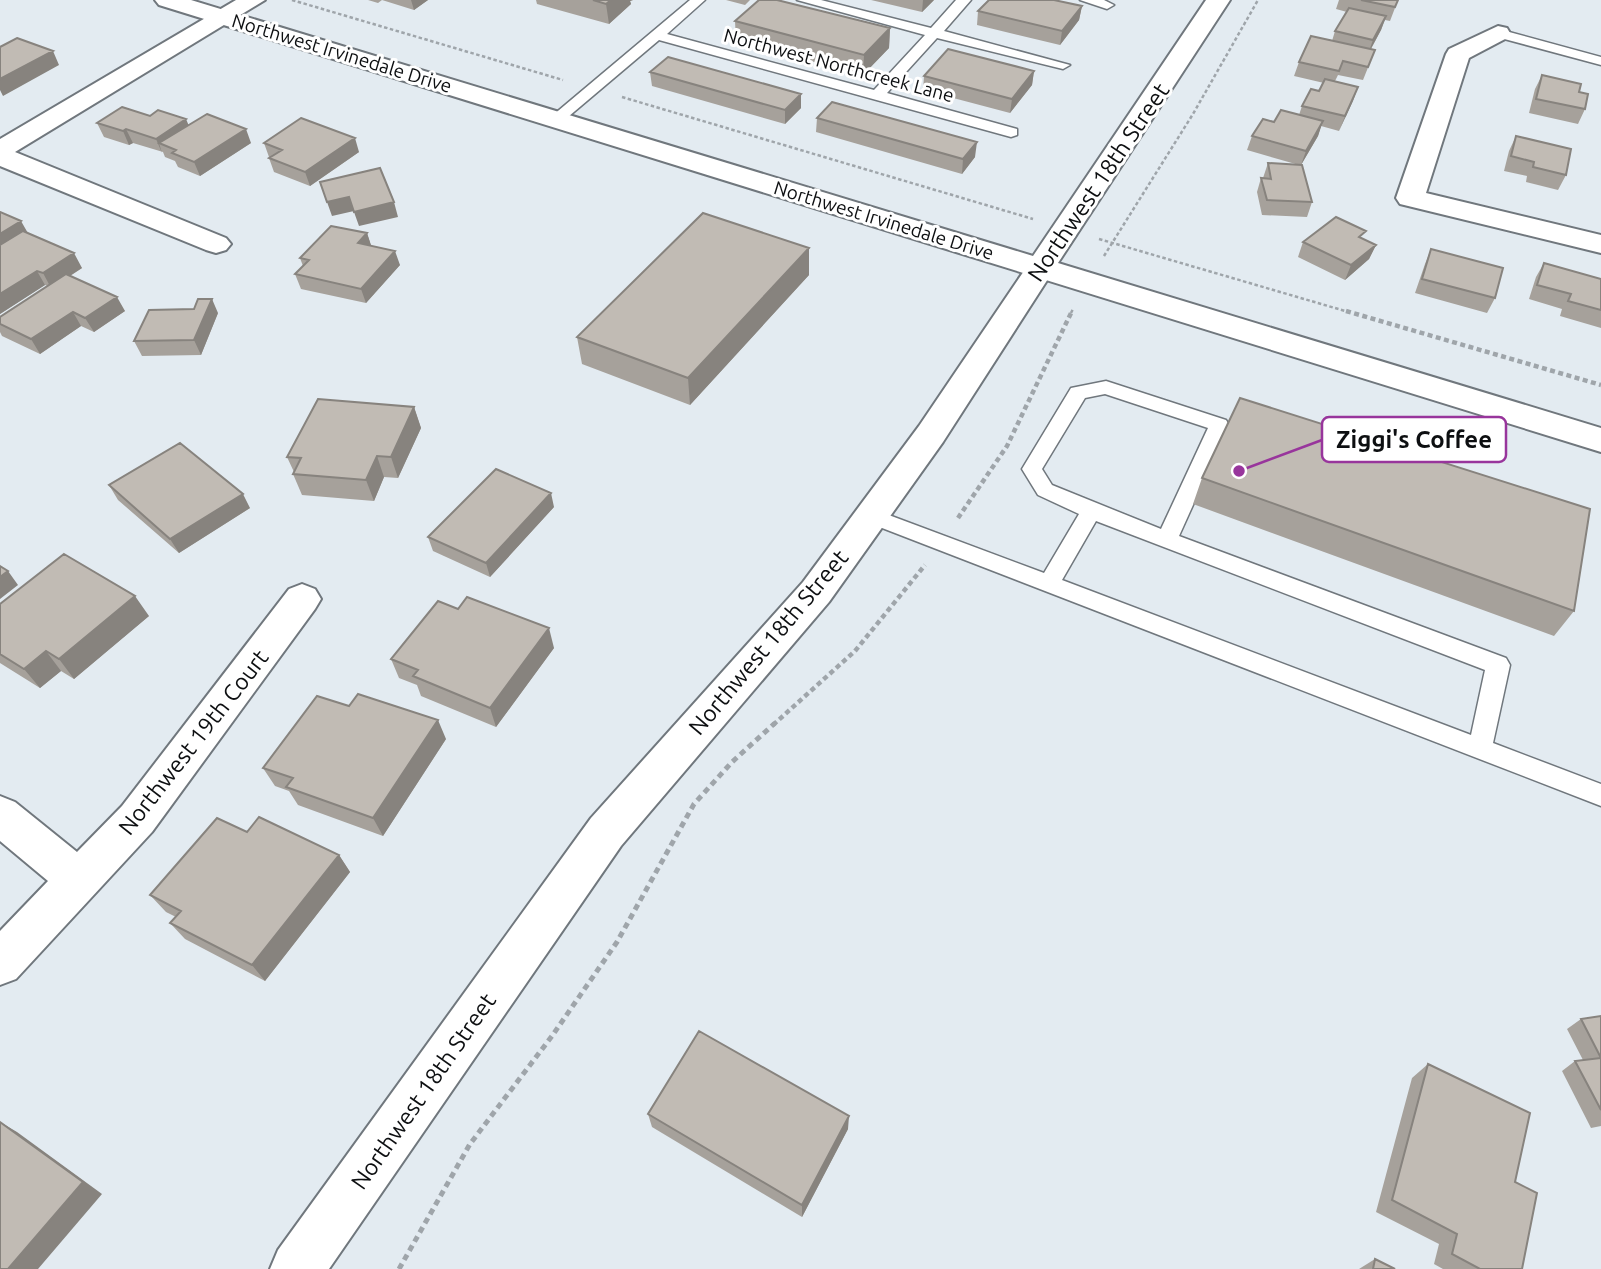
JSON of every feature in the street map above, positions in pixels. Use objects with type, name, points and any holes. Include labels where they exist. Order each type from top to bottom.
[{"type":"street","name":"Northwest Irvinedale Drive","points":[[167,0],[1601,440]]},
{"type":"street","points":[[0,153],[253,0]]},
{"type":"street","name":"Northwest 18th Street","points":[[297,1269],[606,832],[816,592],[931,434],[1218,0]]},
{"type":"street","points":[[1498,33],[1458,54],[1410,198],[1601,244]]},
{"type":"street","points":[[0,153],[216,244]]},
{"type":"street","name":"Northwest 19th Court","points":[[0,963],[137,819],[302,599]]},
{"type":"street","points":[[0,815],[79,880]]},
{"type":"lane","points":[[557,119],[698,0]]},
{"type":"lane","points":[[804,0],[1063,65]]},
{"type":"lane","points":[[877,94],[964,0]]},
{"type":"lane","points":[[1087,0],[1107,5]]},
{"type":"lane","points":[[1498,33],[1526,43],[1601,61]]},
{"type":"lane","name":"Northwest Northcreek Lane","points":[[656,35],[1011,132]]},
{"type":"lane","points":[[1167,538],[1219,425],[1106,387],[1078,393],[1032,469],[1045,490],[1091,511],[1497,666],[1480,748]]},
{"type":"lane","points":[[1049,584],[1091,511]]},
{"type":"lane","points":[[871,516],[1601,795]]},
{"type":"path","points":[[292,0],[1601,385]]},
{"type":"path","points":[[399,1269],[470,1144],[552,1037],[617,942],[694,804],[732,762],[855,651],[941,543],[1007,446],[1025,412],[1045,361],[1088,283],[1194,114],[1258,0]]},
{"type":"building","points":[[593,0],[611,0],[606,4]]},
{"type":"building","points":[[759,0],[777,0],[890,28],[864,55],[735,21]]},
{"type":"building","points":[[989,0],[1054,0],[1082,6],[1062,31],[978,11]]},
{"type":"building","points":[[1361,0],[1398,0],[1395,7]]},
{"type":"building","points":[[1349,8],[1386,16],[1373,40],[1335,31]]},
{"type":"building","points":[[1311,36],[1375,50],[1368,67],[1343,61],[1339,71],[1299,62]]},
{"type":"building","points":[[17,38],[53,51],[0,79],[0,47]]},
{"type":"building","points":[[948,49],[1034,71],[1012,99],[924,76]]},
{"type":"building","points":[[668,57],[801,94],[785,110],[650,72]]},
{"type":"building","points":[[1542,75],[1581,84],[1579,92],[1588,94],[1585,109],[1536,99]]},
{"type":"building","points":[[1325,79],[1358,87],[1345,116],[1302,106],[1311,89],[1319,91]]},
{"type":"building","points":[[832,102],[977,142],[963,159],[817,118]]},
{"type":"building","points":[[122,107],[150,116],[158,110],[186,119],[156,139],[97,123]]},
{"type":"building","points":[[1281,110],[1323,121],[1306,151],[1252,136],[1263,119],[1274,122]]},
{"type":"building","points":[[207,114],[246,129],[194,162],[172,153],[176,150],[159,143]]},
{"type":"building","points":[[301,118],[355,138],[305,172],[269,158],[282,150],[264,143]]},
{"type":"building","points":[[1516,136],[1571,149],[1566,175],[1533,167],[1534,162],[1511,156]]},
{"type":"building","points":[[1268,163],[1302,165],[1312,202],[1267,200],[1261,178],[1271,179]]},
{"type":"building","points":[[380,168],[394,202],[354,212],[349,197],[327,202],[320,182]]},
{"type":"building","points":[[0,212],[21,221],[0,234]]},
{"type":"building","points":[[703,213],[809,248],[688,378],[577,337]]},
{"type":"building","points":[[1336,217],[1366,231],[1359,237],[1376,245],[1351,265],[1303,242]]},
{"type":"building","points":[[331,226],[367,233],[358,243],[395,251],[361,289],[295,274],[309,260],[300,258]]},
{"type":"building","points":[[23,231],[74,253],[43,273],[37,271],[0,294],[0,245]]},
{"type":"building","points":[[1431,249],[1503,268],[1495,298],[1422,279]]},
{"type":"building","points":[[1544,263],[1601,279],[1601,310],[1568,301],[1571,294],[1537,285]]},
{"type":"building","points":[[66,274],[117,297],[85,318],[73,312],[31,339],[0,324],[0,317]]},
{"type":"building","points":[[198,299],[212,299],[194,340],[134,341],[149,310],[194,309]]},
{"type":"building","points":[[1240,398],[1590,509],[1574,611],[1202,478]]},
{"type":"building","points":[[318,399],[414,407],[391,457],[377,456],[366,480],[293,474],[301,458],[287,457]]},
{"type":"building","points":[[180,443],[243,494],[170,539],[109,485]]},
{"type":"building","points":[[496,469],[551,493],[486,563],[428,537]]},
{"type":"building","points":[[64,554],[135,596],[59,659],[46,651],[24,669],[0,654],[0,604]]},
{"type":"building","points":[[0,566],[8,571],[0,577]]},
{"type":"building","points":[[467,597],[549,628],[490,708],[413,676],[418,670],[391,659],[438,601],[458,609]]},
{"type":"building","points":[[358,694],[438,720],[373,818],[286,787],[293,778],[263,768],[317,696],[349,706]]},
{"type":"building","points":[[259,817],[339,855],[252,965],[170,923],[181,911],[150,895],[217,818],[247,832]]},
{"type":"building","points":[[1601,1016],[1601,1058],[1581,1019]]},
{"type":"building","points":[[699,1031],[849,1116],[802,1205],[648,1114]]},
{"type":"building","points":[[1601,1058],[1601,1110],[1575,1061]]},
{"type":"building","points":[[1428,1064],[1530,1113],[1515,1182],[1537,1193],[1522,1269],[1480,1269],[1452,1254],[1457,1234],[1392,1200]]},
{"type":"building","points":[[0,1122],[83,1182],[8,1269],[0,1269]]},
{"type":"building","points":[[1375,1259],[1395,1269],[1373,1269]]},
{"type":"place","name":"Ziggi's Coffee","points":[[1239,471]]}]
